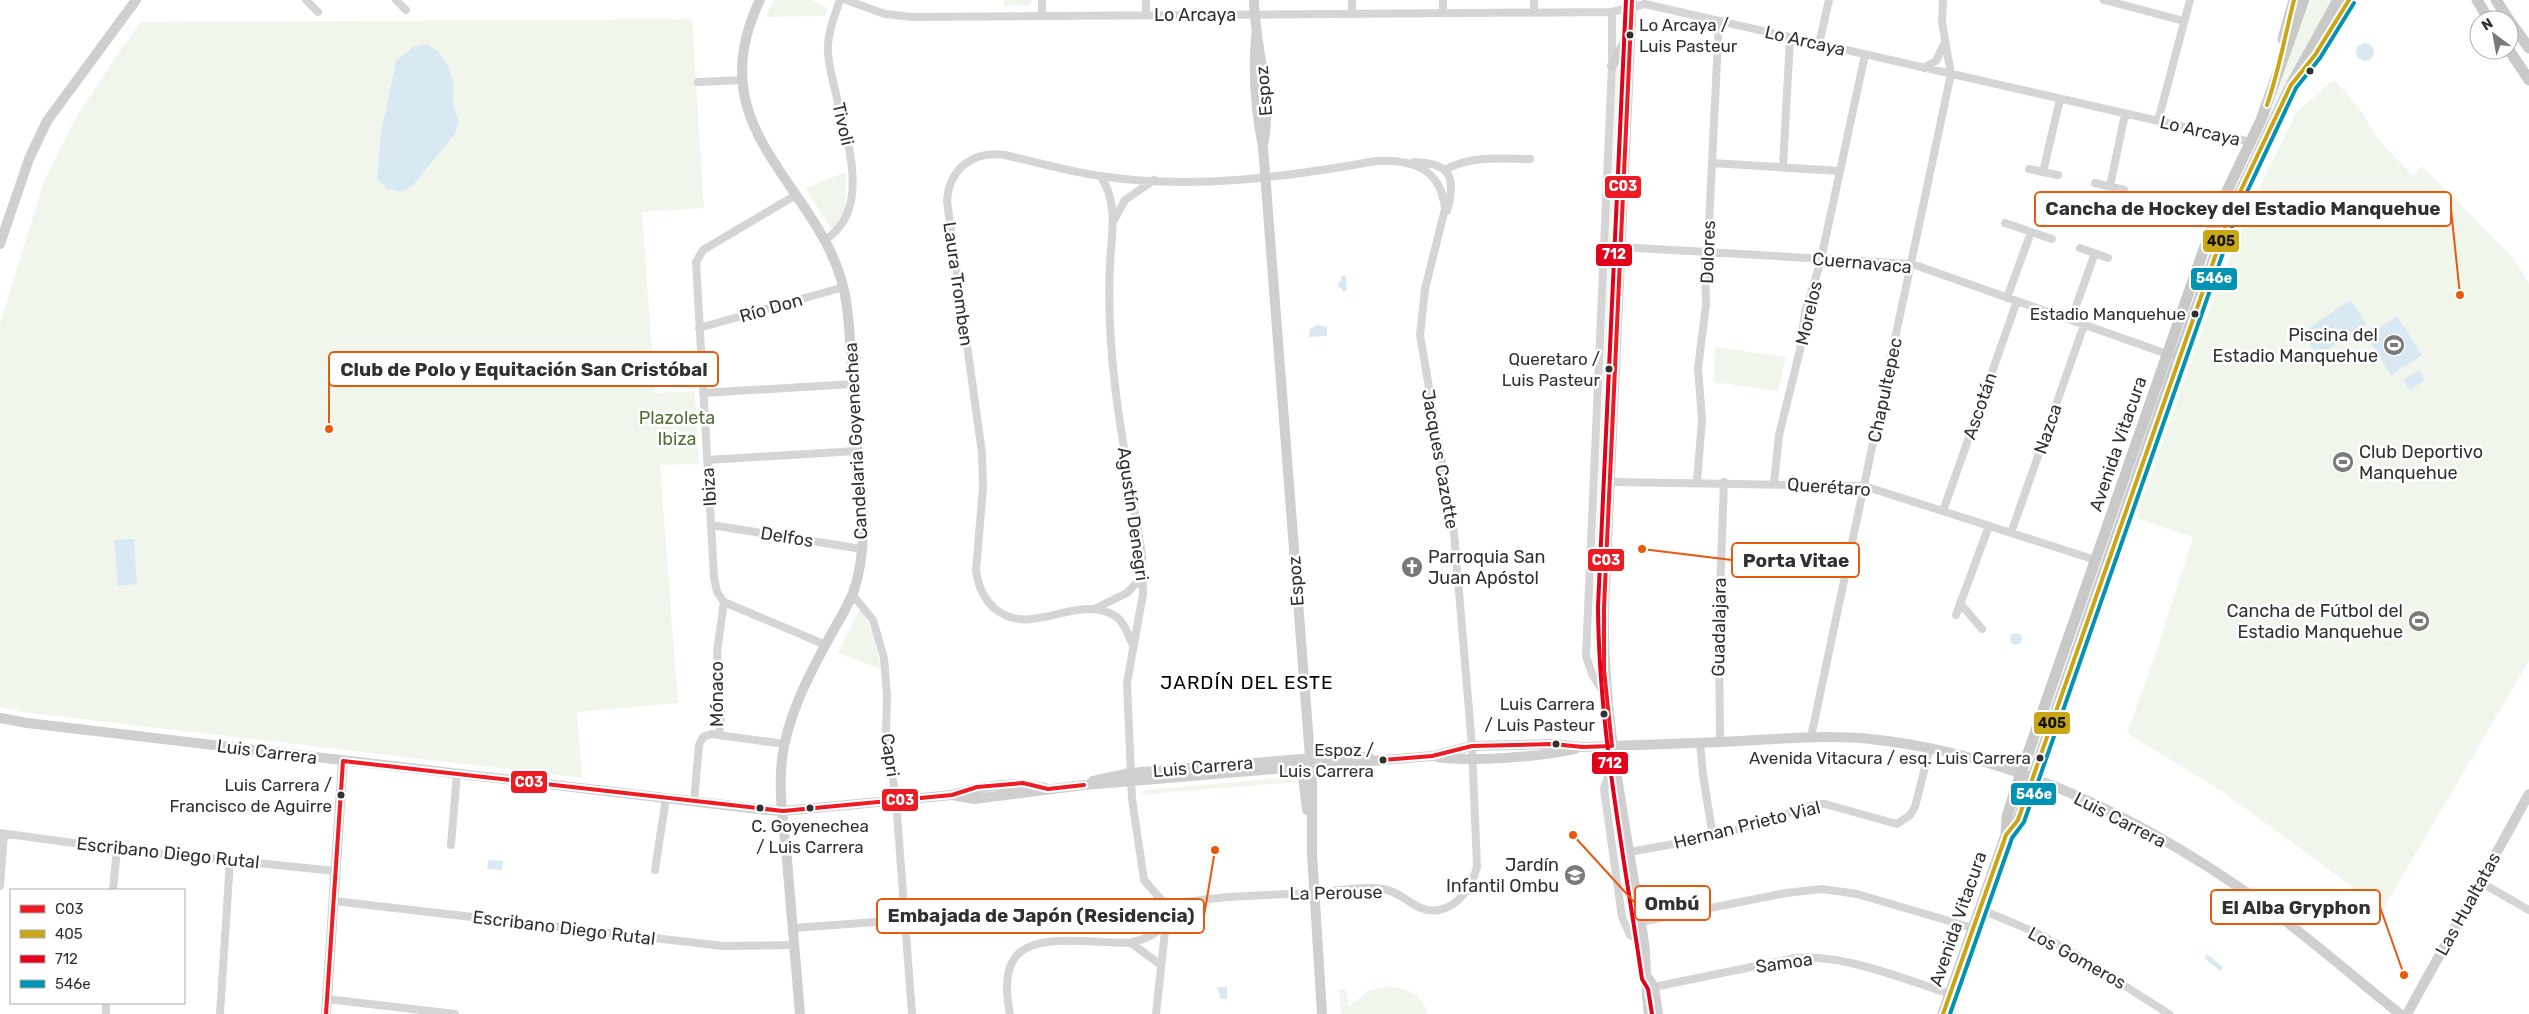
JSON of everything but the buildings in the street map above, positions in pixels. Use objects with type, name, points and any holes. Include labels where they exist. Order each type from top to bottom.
[{"type":"main road","name":"Avenida Vitacura","points":[[2279,71],[2284,34],[2294,0]]},
{"type":"main road","name":"Avenida Vitacura","points":[[1943,1014],[2006,835],[2007,817],[2027,776],[2173,356],[2212,227],[2251,142],[2304,0]]},
{"type":"main road","name":"Avenida Vitacura","points":[[2027,776],[2096,560],[2173,356],[2231,211],[2291,85],[2338,0]]},
{"type":"main road","name":"Avenida Vitacura","points":[[2291,85],[2315,55],[2349,0]]},
{"type":"main road","points":[[2519,34],[2529,48]]},
{"type":"main road","points":[[2516,60],[2529,80]]},
{"type":"street","points":[[0,244],[29,159],[47,121],[136,0]]},
{"type":"street","points":[[306,0],[318,12]]},
{"type":"street","points":[[396,0],[406,10]]},
{"type":"street","name":"Candelaria Goyenechea","points":[[760,0],[746,37],[743,80],[747,106],[755,130],[766,153],[825,240],[844,287],[863,522],[859,573],[852,594],[795,709],[785,744],[781,779],[782,811],[800,1014]]},
{"type":"street","name":"Tivoli","points":[[825,240],[843,224],[852,186],[849,145],[828,51],[833,21],[840,0]]},
{"type":"street","name":"Lo Arcaya","points":[[846,0],[873,11],[894,16],[1612,12],[1632,3],[1648,4],[2251,142]]},
{"type":"street","points":[[1042,0],[1042,16]]},
{"type":"street","points":[[1146,0],[1146,16]]},
{"type":"street","name":"Espoz","points":[[1254,0],[1256,36],[1264,73],[1268,116],[1263,147],[1304,762],[1312,843],[1322,1014]]},
{"type":"street","points":[[1352,0],[1352,13]]},
{"type":"street","points":[[1443,0],[1443,13]]},
{"type":"street","points":[[1534,0],[1534,12]]},
{"type":"street","points":[[1819,44],[1829,0]]},
{"type":"street","name":"Chapultepec","points":[[1812,737],[1951,74],[1945,42],[1943,0]]},
{"type":"street","points":[[2104,0],[2184,21]]},
{"type":"street","points":[[2158,121],[2190,0]]},
{"type":"street","points":[[1632,3],[1604,614],[1606,696],[1615,769],[1644,942],[1648,978],[1658,1014]]},
{"type":"street","points":[[1606,696],[1592,674],[1586,656],[1612,66],[1612,12]]},
{"type":"street","name":"Dolores","points":[[1697,482],[1702,420],[1698,368],[1706,305],[1706,252],[1719,21]]},
{"type":"street","points":[[1612,66],[1630,33]]},
{"type":"street","points":[[1783,167],[1790,38]]},
{"type":"street","points":[[1924,68],[1936,61],[1945,42]]},
{"type":"street","name":"Morelos","points":[[1774,483],[1779,435],[1798,358],[1805,312],[1820,259],[1865,55]]},
{"type":"street","points":[[698,82],[743,80]]},
{"type":"street","points":[[2043,172],[2060,99]]},
{"type":"street","points":[[2110,186],[2125,114]]},
{"type":"street","name":"Laura Tromben","points":[[1144,576],[1127,593],[1092,610],[1038,620],[1016,619],[993,607],[984,597],[976,571],[983,487],[982,453],[947,201],[949,186],[956,172],[974,158],[988,154],[1005,155],[1101,177],[1154,180],[1219,180],[1266,176]]},
{"type":"street","points":[[1266,176],[1376,160],[1433,163],[1445,170],[1457,163],[1468,160],[1530,159]]},
{"type":"street","name":"Jacques Cazotte","points":[[1411,162],[1430,175],[1444,196],[1445,209],[1442,227]]},
{"type":"street","points":[[1712,163],[1840,171]]},
{"type":"street","points":[[2029,169],[2058,176]]},
{"type":"street","name":"Jacques Cazotte","points":[[1445,170],[1452,191],[1425,289],[1420,335],[1454,532],[1472,752]]},
{"type":"street","name":"Agustín Denegri","points":[[1101,177],[1112,197],[1113,225],[1108,301],[1111,360],[1144,576],[1140,612],[1127,683],[1130,778],[1142,872],[1153,893],[1170,911]]},
{"type":"street","name":"Agustín Denegri","points":[[1113,225],[1117,212],[1125,200],[1154,180]]},
{"type":"street","points":[[2095,183],[2124,190]]},
{"type":"street","name":"Ibiza","points":[[724,602],[717,592],[714,577],[695,269],[698,256],[713,244],[796,195]]},
{"type":"street","points":[[2005,223],[2052,239]]},
{"type":"street","points":[[2007,298],[2031,232]]},
{"type":"street","name":"Cuernavaca","points":[[1620,247],[1912,264],[2173,356]]},
{"type":"street","points":[[2080,248],[2108,258]]},
{"type":"street","points":[[2071,320],[2095,253]]},
{"type":"street","name":"Río Don","points":[[699,328],[844,287]]},
{"type":"street","name":"Ascotán","points":[[1943,511],[2017,301]]},
{"type":"street","name":"Nazca","points":[[2011,533],[2084,325]]},
{"type":"street","points":[[703,394],[853,384]]},
{"type":"street","points":[[707,460],[857,451]]},
{"type":"street","name":"Querétaro","points":[[1611,482],[1724,482],[1864,486],[2096,560]]},
{"type":"street","name":"Guadalajara","points":[[1720,742],[1719,618],[1724,482]]},
{"type":"street","name":"Delfos","points":[[711,525],[862,549]]},
{"type":"street","points":[[1956,615],[1989,526]]},
{"type":"street","name":"Capri","points":[[852,594],[869,613],[880,640],[886,674],[886,733],[896,800],[912,1014]]},
{"type":"street","points":[[724,602],[826,645]]},
{"type":"street","name":"Mónaco","points":[[694,802],[700,740],[707,735],[719,735],[717,652],[724,602]]},
{"type":"street","points":[[1960,603],[1982,629]]},
{"type":"street","name":"Laura Tromben","points":[[1092,610],[1105,612],[1119,619],[1133,646]]},
{"type":"street","name":"Luis Carrera","points":[[0,718],[26,723],[343,761],[782,811],[952,796],[977,787],[1023,783],[1048,789],[1130,778],[1354,756],[1382,760],[1553,744],[1583,747],[1812,737],[1868,739],[1930,748],[1984,762],[2027,776],[2125,820],[2206,865],[2292,926],[2400,1014]]},
{"type":"street","points":[[719,735],[785,744]]},
{"type":"street","points":[[1700,743],[1712,837]]},
{"type":"street","name":"Hernan Prieto Vial","points":[[1629,852],[1712,837],[1817,804],[1825,804],[1897,824],[1904,821],[1915,807],[1930,748]]},
{"type":"street","name":"La Perouse","points":[[1170,911],[1181,903],[1188,902],[1314,892],[1383,889],[1420,908],[1429,910],[1444,909],[1460,899],[1472,883],[1477,867],[1472,752]]},
{"type":"street","points":[[326,1014],[343,761]]},
{"type":"street","points":[[1615,769],[1605,782],[1604,788],[1622,917],[1630,935],[1644,942]]},
{"type":"street","points":[[451,845],[457,773]]},
{"type":"street","name":"Las Hualtatas","points":[[2407,1014],[2529,794]]},
{"type":"street","points":[[655,870],[666,798]]},
{"type":"street","points":[[0,886],[2,834]]},
{"type":"street","name":"Escribano Diego Rutal","points":[[2,834],[117,849],[336,871]]},
{"type":"street","points":[[113,889],[117,849]]},
{"type":"street","points":[[220,1014],[230,860]]},
{"type":"street","points":[[2480,882],[2529,910]]},
{"type":"street","points":[[1640,922],[1786,893],[1822,889],[1858,894],[1973,928]]},
{"type":"street","name":"Escribano Diego Rutal","points":[[334,902],[723,946],[794,945]]},
{"type":"street","name":"Los Gomeros","points":[[1980,909],[2037,933],[2078,956],[2169,1014]]},
{"type":"street","points":[[1156,1014],[1166,922],[1170,911]]},
{"type":"street","points":[[793,928],[904,920]]},
{"type":"street","points":[[1010,1014],[1007,999],[1007,976],[1012,963],[1026,948],[1038,942],[1058,940],[1131,943],[1153,934],[1166,922]]},
{"type":"street","points":[[1131,943],[1161,965]]},
{"type":"street","name":"Samoa","points":[[1650,988],[1790,959],[1813,957],[1835,960],[1875,970],[1950,994]]},
{"type":"street","points":[[1650,988],[1650,1014]]},
{"type":"street","points":[[327,999],[455,1014]]},
{"type":"green space","points":[[774,0],[811,0],[828,8],[824,16],[765,17]]},
{"type":"green space","points":[[1004,0],[1033,0],[1030,5],[1004,6]]},
{"type":"green space","points":[[2311,0],[2333,0],[2292,74],[2249,160],[2277,94]]},
{"type":"green space","name":"Plazoleta Ibiza","points":[[692,19],[704,208],[642,212],[655,393],[695,391],[699,464],[660,465],[678,703],[577,712],[582,778],[22,712],[0,707],[0,324],[44,181],[75,119],[141,22]]},
{"type":"green space","points":[[1620,59],[1598,669],[1594,660],[1593,614],[1616,64]]},
{"type":"green space","name":"Club Deportivo Manquehue","points":[[2332,81],[2336,81],[2363,113],[2377,138],[2413,176],[2422,166],[2513,258],[2529,283],[2529,661],[2383,909],[2223,792],[2127,733],[2154,659],[2193,537],[2136,518],[2217,288],[2261,184],[2296,113]]},
{"type":"green space","points":[[846,172],[845,209],[835,234],[805,188]]},
{"type":"green space","points":[[1715,347],[1786,357],[1778,391],[1714,382]]},
{"type":"green space","points":[[860,609],[874,638],[881,669],[838,653]]},
{"type":"green space","points":[[1291,777],[1298,782],[1138,795],[1144,790]]},
{"type":"green space","points":[[1389,986],[1408,991],[1418,997],[1425,1007],[1427,1014],[1341,1014],[1339,990],[1346,989],[1349,1007],[1368,991]]},
{"type":"shaded area","points":[[2361,43],[2369,43],[2374,48],[2372,59],[2361,61],[2356,56],[2356,48]]},
{"type":"shaded area","points":[[427,44],[439,52],[448,66],[454,83],[453,104],[459,122],[455,134],[413,185],[401,192],[387,189],[377,178],[381,133],[396,61],[413,47]]},
{"type":"shaded area","points":[[1346,275],[1347,291],[1342,291],[1338,283],[1341,282],[1341,276]]},
{"type":"shaded area","points":[[2351,300],[2366,324],[2318,356],[2302,332]]},
{"type":"shaded area","name":"Piscina del Estadio Manquehue","points":[[2397,316],[2422,355],[2391,375],[2366,336]]},
{"type":"shaded area","points":[[1317,325],[1327,327],[1327,336],[1309,337],[1310,329]]},
{"type":"shaded area","points":[[2419,370],[2425,380],[2410,390],[2403,380]]},
{"type":"shaded area","points":[[134,539],[137,584],[118,586],[114,540]]},
{"type":"shaded area","points":[[2014,633],[2018,633],[2022,639],[2018,645],[2014,645],[2010,641],[2010,637]]},
{"type":"shaded area","points":[[488,860],[503,861],[502,870],[487,869]]},
{"type":"shaded area","points":[[2207,954],[2223,967],[2220,971],[2204,958]]},
{"type":"shaded area","points":[[1217,987],[1227,987],[1227,999],[1221,999]]},
{"type":"transit line","name":"712","points":[[1626,0],[1598,607],[1599,654],[1614,793],[1642,979],[1648,989],[1652,1014]]},
{"type":"transit line","name":"C03","points":[[1612,746],[1604,670],[1604,607],[1632,0]]},
{"type":"transit line","name":"405","points":[[2267,105],[2294,0]]},
{"type":"transit line","name":"405","points":[[1943,1014],[2006,835],[2018,820],[2231,211],[2291,85],[2315,55],[2349,0]]},
{"type":"transit line","name":"546e","points":[[1950,1014],[2012,838],[2024,822],[2237,213],[2296,88],[2320,58],[2354,3]]},
{"type":"transit line","name":"C03","points":[[1383,760],[1432,756],[1472,746],[1553,744],[1583,747],[1612,746]]},
{"type":"transit line","name":"C03","points":[[343,761],[783,811],[952,795],[977,787],[1023,783],[1048,789],[1084,785]]},
{"type":"transit line","name":"C03","points":[[326,1014],[343,761]]},
{"type":"place","name":"Lo Arcaya / Luis Pasteur","points":[[1630,35]]},
{"type":"place","name":"Cancha de Hockey del Estadio Manquehue","points":[[2460,295]]},
{"type":"place","name":"Estadio Manquehue","points":[[2195,314]]},
{"type":"place","name":"Piscina del Estadio Manquehue","points":[[2394,345]]},
{"type":"place","name":"Queretaro / Luis Pasteur","points":[[1609,369]]},
{"type":"place","name":"Club de Polo y Equitación San Cristóbal","points":[[329,429]]},
{"type":"place","name":"Club Deportivo Manquehue","points":[[2343,462]]},
{"type":"place","name":"Porta Vitae","points":[[1642,549]]},
{"type":"place","name":"Parroquia San Juan Apóstol","points":[[1412,567]]},
{"type":"place","name":"Cancha de Fútbol del Estadio Manquehue","points":[[2419,621]]},
{"type":"place","name":"Luis Carrera / Luis Pasteur","points":[[1604,714]]},
{"type":"place","name":"Avenida Vitacura / esq. Luis Carrera","points":[[2040,758]]},
{"type":"place","name":"Espoz / Luis Carrera","points":[[1383,760]]},
{"type":"place","name":"Luis Carrera / Francisco de Aguirre","points":[[341,795]]},
{"type":"place","name":"C. Goyenechea / Luis Carrera","points":[[810,808]]},
{"type":"place","name":"Ombú","points":[[1573,835]]},
{"type":"place","name":"Embajada de Japón (Residencia)","points":[[1215,850]]},
{"type":"place","name":"Jardín Infantil Ombu","points":[[1575,875]]},
{"type":"place","name":"El Alba Gryphon","points":[[2404,975]]},
{"type":"district","name":"JARDÍN DEL ESTE","points":[[1247,682]]}]
